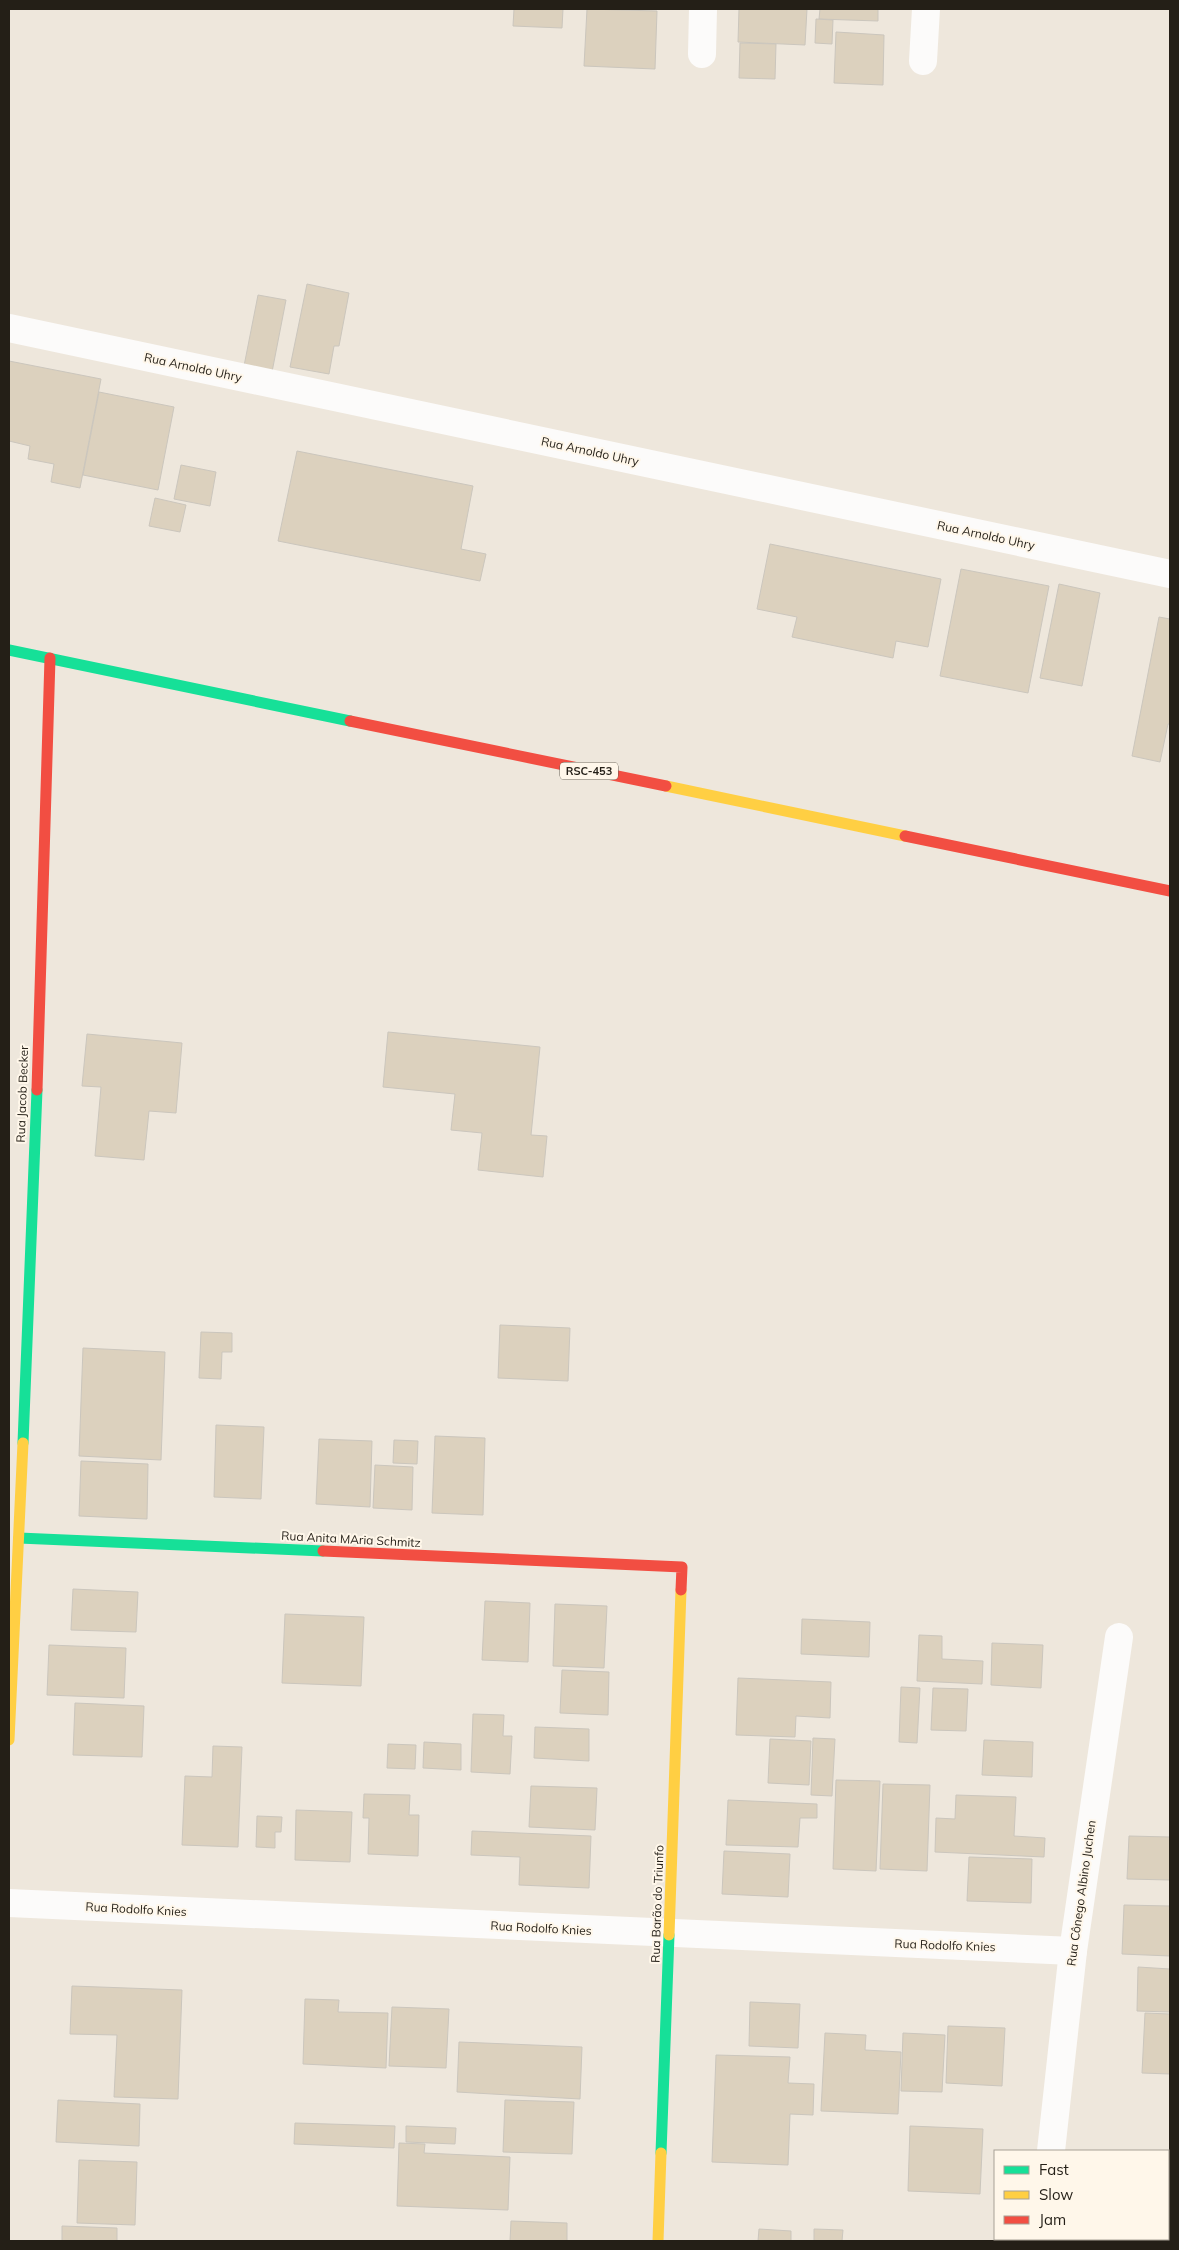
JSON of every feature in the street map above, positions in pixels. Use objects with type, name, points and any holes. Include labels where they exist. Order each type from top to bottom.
[{"type":"main road","name":"RSC-453","points":[[9,650],[1170,891]]},
{"type":"main road","name":"Rua Jacob Becker","points":[[9,1740],[19,1538],[47,800],[50,658]]},
{"type":"main road","name":"Rua Anita MAria Schmitz","points":[[19,1538],[682,1567]]},
{"type":"main road","name":"Rua Barão do Triunfo","points":[[658,2241],[682,1567]]},
{"type":"street","points":[[702,54],[703,9]]},
{"type":"street","points":[[922,61],[926,9]]},
{"type":"street","name":"Rua Arnoldo Uhry","points":[[9,328],[1170,574]]},
{"type":"street","name":"Rua Cônego Albino Juchen","points":[[1051,2150],[1073,1950],[1119,1637]]},
{"type":"street","name":"Rua Rodolfo Knies","points":[[9,1903],[669,1934],[1073,1950]]},
{"type":"building","points":[[514,9],[563,9],[562,28],[513,26]]},
{"type":"building","points":[[587,9],[657,11],[655,69],[584,66]]},
{"type":"building","points":[[739,9],[807,9],[805,45],[738,42]]},
{"type":"building","points":[[820,9],[878,9],[878,21],[819,19]]},
{"type":"building","points":[[816,19],[833,20],[832,44],[815,43]]},
{"type":"building","points":[[836,32],[884,35],[883,85],[834,83]]},
{"type":"building","points":[[740,43],[776,44],[775,79],[739,78]]},
{"type":"building","points":[[307,284],[349,293],[339,346],[334,346],[329,374],[290,367]]},
{"type":"building","points":[[258,295],[286,300],[272,372],[244,366]]},
{"type":"building","points":[[9,361],[101,379],[80,488],[51,482],[54,464],[28,459],[30,446],[9,441]]},
{"type":"building","points":[[99,392],[174,407],[158,490],[83,475]]},
{"type":"building","points":[[297,451],[473,486],[461,549],[486,554],[480,581],[278,541]]},
{"type":"building","points":[[181,465],[216,472],[210,506],[174,499]]},
{"type":"building","points":[[155,498],[186,505],[180,532],[149,526]]},
{"type":"building","points":[[770,544],[941,579],[928,647],[896,641],[893,658],[792,637],[797,617],[757,609]]},
{"type":"building","points":[[961,569],[1049,586],[1028,693],[940,676]]},
{"type":"building","points":[[1059,584],[1100,593],[1082,686],[1040,678]]},
{"type":"building","points":[[1159,617],[1170,619],[1170,724],[1168,724],[1160,762],[1132,756]]},
{"type":"building","points":[[388,1032],[540,1047],[531,1135],[547,1136],[543,1177],[478,1170],[482,1133],[451,1130],[455,1094],[383,1087]]},
{"type":"building","points":[[87,1034],[182,1043],[176,1113],[149,1111],[144,1160],[95,1156],[101,1087],[82,1086]]},
{"type":"building","points":[[500,1325],[570,1328],[568,1381],[498,1378]]},
{"type":"building","points":[[201,1332],[232,1333],[232,1352],[222,1352],[221,1379],[199,1378]]},
{"type":"building","points":[[83,1348],[165,1352],[161,1460],[79,1456]]},
{"type":"building","points":[[216,1425],[264,1427],[261,1499],[214,1497]]},
{"type":"building","points":[[435,1436],[485,1438],[483,1515],[432,1513]]},
{"type":"building","points":[[319,1439],[372,1441],[370,1507],[316,1504]]},
{"type":"building","points":[[394,1440],[418,1441],[417,1464],[393,1463]]},
{"type":"building","points":[[81,1461],[148,1464],[147,1519],[79,1516]]},
{"type":"building","points":[[375,1465],[413,1467],[412,1510],[373,1508]]},
{"type":"building","points":[[73,1589],[138,1592],[136,1632],[71,1630]]},
{"type":"building","points":[[485,1601],[530,1603],[528,1662],[482,1660]]},
{"type":"building","points":[[555,1604],[607,1606],[604,1668],[553,1666]]},
{"type":"building","points":[[285,1614],[364,1617],[361,1686],[282,1683]]},
{"type":"building","points":[[802,1619],[870,1622],[869,1657],[801,1654]]},
{"type":"building","points":[[919,1635],[942,1636],[942,1659],[983,1661],[982,1684],[917,1681]]},
{"type":"building","points":[[992,1643],[1043,1645],[1041,1688],[991,1685]]},
{"type":"building","points":[[49,1645],[126,1648],[124,1698],[47,1695]]},
{"type":"building","points":[[562,1670],[609,1672],[608,1715],[560,1713]]},
{"type":"building","points":[[738,1678],[831,1682],[830,1718],[796,1716],[795,1737],[736,1735]]},
{"type":"building","points":[[901,1687],[920,1688],[917,1743],[899,1742]]},
{"type":"building","points":[[933,1688],[968,1689],[966,1731],[931,1730]]},
{"type":"building","points":[[75,1703],[144,1706],[142,1757],[73,1755]]},
{"type":"building","points":[[473,1714],[504,1715],[503,1736],[512,1736],[510,1774],[471,1772]]},
{"type":"building","points":[[535,1727],[589,1729],[589,1761],[534,1758]]},
{"type":"building","points":[[813,1738],[835,1739],[832,1796],[811,1795]]},
{"type":"building","points":[[770,1739],[811,1741],[809,1785],[768,1783]]},
{"type":"building","points":[[984,1740],[1033,1742],[1032,1777],[982,1775]]},
{"type":"building","points":[[424,1742],[461,1744],[461,1770],[423,1768]]},
{"type":"building","points":[[388,1744],[416,1745],[415,1769],[387,1768]]},
{"type":"building","points":[[213,1746],[242,1747],[238,1847],[182,1845],[185,1776],[212,1777]]},
{"type":"building","points":[[836,1780],[880,1781],[876,1871],[833,1869]]},
{"type":"building","points":[[883,1784],[930,1785],[927,1871],[880,1869]]},
{"type":"building","points":[[531,1786],[597,1788],[595,1830],[529,1827]]},
{"type":"building","points":[[364,1794],[410,1795],[409,1815],[419,1815],[418,1856],[368,1854],[369,1818],[363,1818]]},
{"type":"building","points":[[956,1795],[1016,1797],[1014,1836],[1045,1838],[1044,1857],[935,1852],[936,1818],[955,1819]]},
{"type":"building","points":[[728,1800],[817,1804],[817,1818],[800,1818],[798,1847],[726,1845]]},
{"type":"building","points":[[296,1810],[352,1812],[350,1862],[295,1860]]},
{"type":"building","points":[[257,1816],[282,1817],[281,1832],[275,1832],[275,1848],[256,1847]]},
{"type":"building","points":[[472,1831],[591,1836],[589,1888],[519,1885],[520,1857],[471,1855]]},
{"type":"building","points":[[1129,1836],[1170,1837],[1170,1880],[1127,1879]]},
{"type":"building","points":[[724,1851],[790,1854],[788,1897],[722,1894]]},
{"type":"building","points":[[969,1857],[1032,1859],[1031,1903],[967,1901]]},
{"type":"building","points":[[1124,1905],[1170,1906],[1170,1956],[1122,1954]]},
{"type":"building","points":[[1138,1967],[1170,1969],[1170,2012],[1137,2011]]},
{"type":"building","points":[[72,1986],[182,1990],[178,2099],[114,2097],[117,2035],[70,2034]]},
{"type":"building","points":[[305,1999],[339,2000],[338,2012],[388,2013],[386,2068],[303,2064]]},
{"type":"building","points":[[750,2002],[800,2004],[798,2048],[749,2046]]},
{"type":"building","points":[[392,2007],[449,2009],[446,2068],[389,2066]]},
{"type":"building","points":[[1145,2013],[1170,2014],[1170,2074],[1142,2073]]},
{"type":"building","points":[[948,2026],[1005,2028],[1002,2086],[946,2083]]},
{"type":"building","points":[[825,2033],[866,2035],[865,2050],[901,2052],[898,2114],[821,2111]]},
{"type":"building","points":[[903,2033],[945,2035],[942,2092],[901,2091]]},
{"type":"building","points":[[459,2042],[582,2047],[580,2099],[457,2092]]},
{"type":"building","points":[[716,2055],[790,2057],[788,2083],[814,2084],[813,2115],[790,2114],[788,2165],[712,2162]]},
{"type":"building","points":[[58,2100],[140,2104],[139,2146],[56,2142]]},
{"type":"building","points":[[505,2100],[574,2102],[572,2154],[503,2152]]},
{"type":"building","points":[[295,2123],[395,2126],[394,2148],[294,2144]]},
{"type":"building","points":[[406,2126],[456,2128],[455,2144],[406,2142]]},
{"type":"building","points":[[910,2126],[983,2129],[980,2194],[908,2191]]},
{"type":"building","points":[[399,2143],[425,2144],[424,2153],[510,2157],[508,2210],[397,2206]]},
{"type":"building","points":[[79,2160],[137,2162],[135,2225],[77,2223]]},
{"type":"building","points":[[511,2221],[567,2223],[567,2241],[510,2241]]},
{"type":"building","points":[[62,2226],[117,2228],[117,2241],[62,2241]]},
{"type":"building","points":[[759,2229],[791,2231],[791,2241],[758,2241]]},
{"type":"building","points":[[814,2229],[843,2230],[842,2241],[814,2241]]},
{"type":"traffic: fast","points":[[9,650],[350,721]]},
{"type":"traffic: fast","points":[[23,1443],[37,1090]]},
{"type":"traffic: fast","points":[[19,1538],[323,1551]]},
{"type":"traffic: fast","points":[[661,2153],[669,1935]]},
{"type":"traffic: slow","points":[[666,786],[905,836]]},
{"type":"traffic: slow","points":[[9,1740],[23,1443]]},
{"type":"traffic: slow","points":[[669,1935],[681,1590]]},
{"type":"traffic: slow","points":[[658,2241],[661,2153]]},
{"type":"traffic: jam","points":[[37,1090],[50,658]]},
{"type":"traffic: jam","points":[[350,721],[666,786]]},
{"type":"traffic: jam","points":[[905,836],[1170,891]]},
{"type":"traffic: jam","points":[[323,1551],[682,1567],[681,1590]]}]
